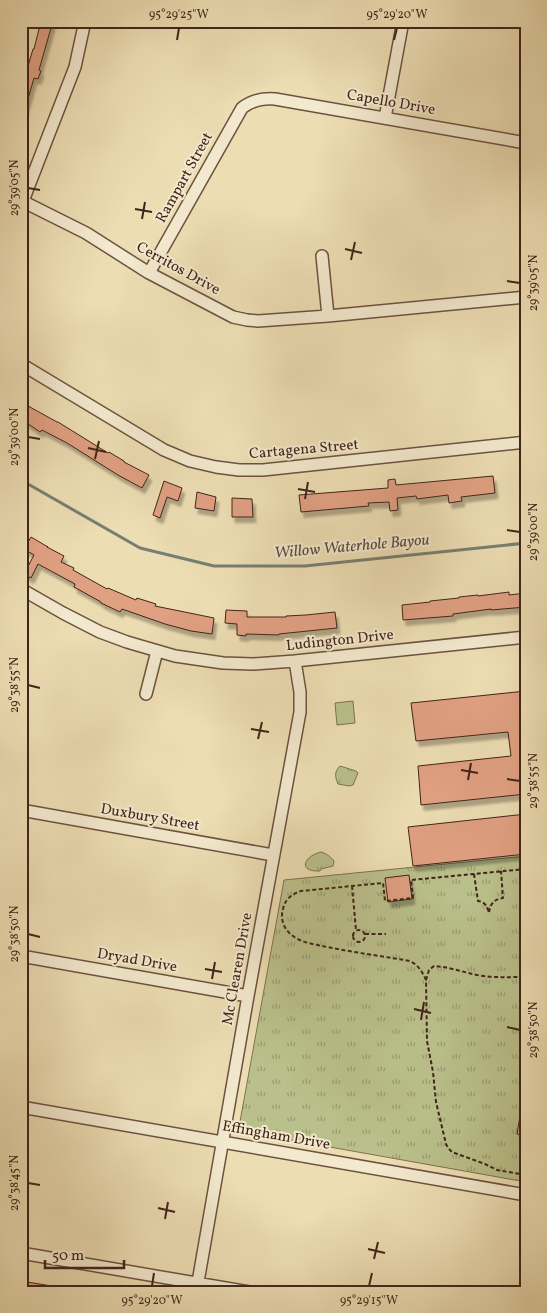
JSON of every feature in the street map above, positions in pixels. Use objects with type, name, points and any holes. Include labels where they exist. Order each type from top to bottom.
[{"type":"street","points":[[22,204],[75,67],[85,21]]},
{"type":"street","points":[[386,118],[404,21]]},
{"type":"street","name":"Capello Drive","points":[[250,101],[263,98],[275,99],[526,143]]},
{"type":"street","name":"Rampart Street","points":[[149,273],[242,108],[250,101]]},
{"type":"street","name":"Cerritos Drive","points":[[22,204],[86,233],[149,273],[232,317],[247,320],[258,321],[328,316],[526,297]]},
{"type":"street","points":[[322,256],[328,316]]},
{"type":"street","name":"Cartagena Street","points":[[21,364],[164,450],[190,461],[216,467],[262,470],[526,442]]},
{"type":"street","name":"Ludington Drive","points":[[21,589],[100,632],[157,651],[223,663],[253,664],[295,661],[526,636]]},
{"type":"street","points":[[146,694],[157,651]]},
{"type":"street","name":"Mc Clearen Drive","points":[[198,1282],[300,712],[300,692],[295,661]]},
{"type":"street","name":"Duxbury Street","points":[[21,810],[273,855]]},
{"type":"street","name":"Dryad Drive","points":[[21,956],[248,996]]},
{"type":"street","name":"Effingham Drive","points":[[21,1107],[526,1195]]},
{"type":"street","points":[[21,1253],[250,1292]]},
{"type":"path","points":[[426,980],[422,971],[416,964],[410,961],[364,954],[294,938],[283,925],[283,906],[294,894],[301,892],[383,883],[385,901],[413,898],[411,880],[526,869]]},
{"type":"path","points":[[474,874],[478,901],[486,905],[488,913],[494,901],[498,898],[503,898],[501,871]]},
{"type":"path","points":[[352,886],[356,930],[353,937],[358,941],[363,940],[365,934]]},
{"type":"path","points":[[356,930],[362,930],[365,934],[386,934]]},
{"type":"path","points":[[526,977],[477,975],[442,966],[434,966],[429,970],[426,980],[427,1041],[436,1102],[448,1148],[452,1152],[497,1170],[526,1175]]},
{"type":"green space","points":[[353,701],[355,723],[337,725],[335,703]]},
{"type":"green space","points":[[340,766],[358,773],[353,785],[338,784],[336,775]]},
{"type":"green space","points":[[321,852],[333,859],[333,866],[321,869],[320,871],[308,869],[306,866],[307,860]]},
{"type":"green space","points":[[526,856],[526,1182],[240,1131],[239,1127],[284,880]]},
{"type":"building","points":[[41,21],[53,21],[39,70],[41,71],[38,79],[34,78],[24,113],[21,113],[21,90]]},
{"type":"building","points":[[21,402],[149,475],[142,488],[67,443],[42,430],[40,432],[21,419]]},
{"type":"building","points":[[493,476],[495,493],[461,497],[462,501],[449,503],[448,495],[417,499],[416,496],[397,498],[398,510],[390,511],[389,502],[368,503],[369,506],[301,512],[299,495],[388,488],[388,480],[395,479],[396,485]]},
{"type":"building","points":[[164,481],[182,488],[178,501],[167,497],[160,518],[153,515]]},
{"type":"building","points":[[197,492],[216,497],[214,511],[195,508]]},
{"type":"building","points":[[232,498],[252,499],[253,517],[232,517]]},
{"type":"building","points":[[31,537],[64,556],[61,562],[107,589],[136,600],[137,598],[156,604],[155,606],[214,618],[212,634],[165,624],[122,609],[120,612],[101,603],[74,587],[75,584],[38,564],[31,578],[24,574],[34,555],[24,549]]},
{"type":"building","points":[[509,592],[509,595],[526,593],[526,607],[491,609],[453,614],[453,616],[403,620],[402,605]]},
{"type":"building","points":[[226,610],[247,611],[247,617],[286,617],[335,612],[337,628],[279,635],[237,635],[237,624],[225,623]]},
{"type":"building","points":[[526,691],[526,794],[421,805],[418,766],[511,756],[508,732],[416,741],[411,703]]},
{"type":"building","points":[[526,814],[526,854],[413,866],[408,827]]},
{"type":"building","points":[[409,875],[412,899],[388,902],[385,878]]},
{"type":"building","points":[[521,1110],[526,1110],[526,1136],[517,1134]]},
{"type":"building","points":[[21,1281],[60,1288],[59,1292],[21,1292]]},
{"type":"waterway","name":"Willow Waterhole Bayou","points":[[21,480],[140,548],[214,566],[305,566],[526,543]]}]
